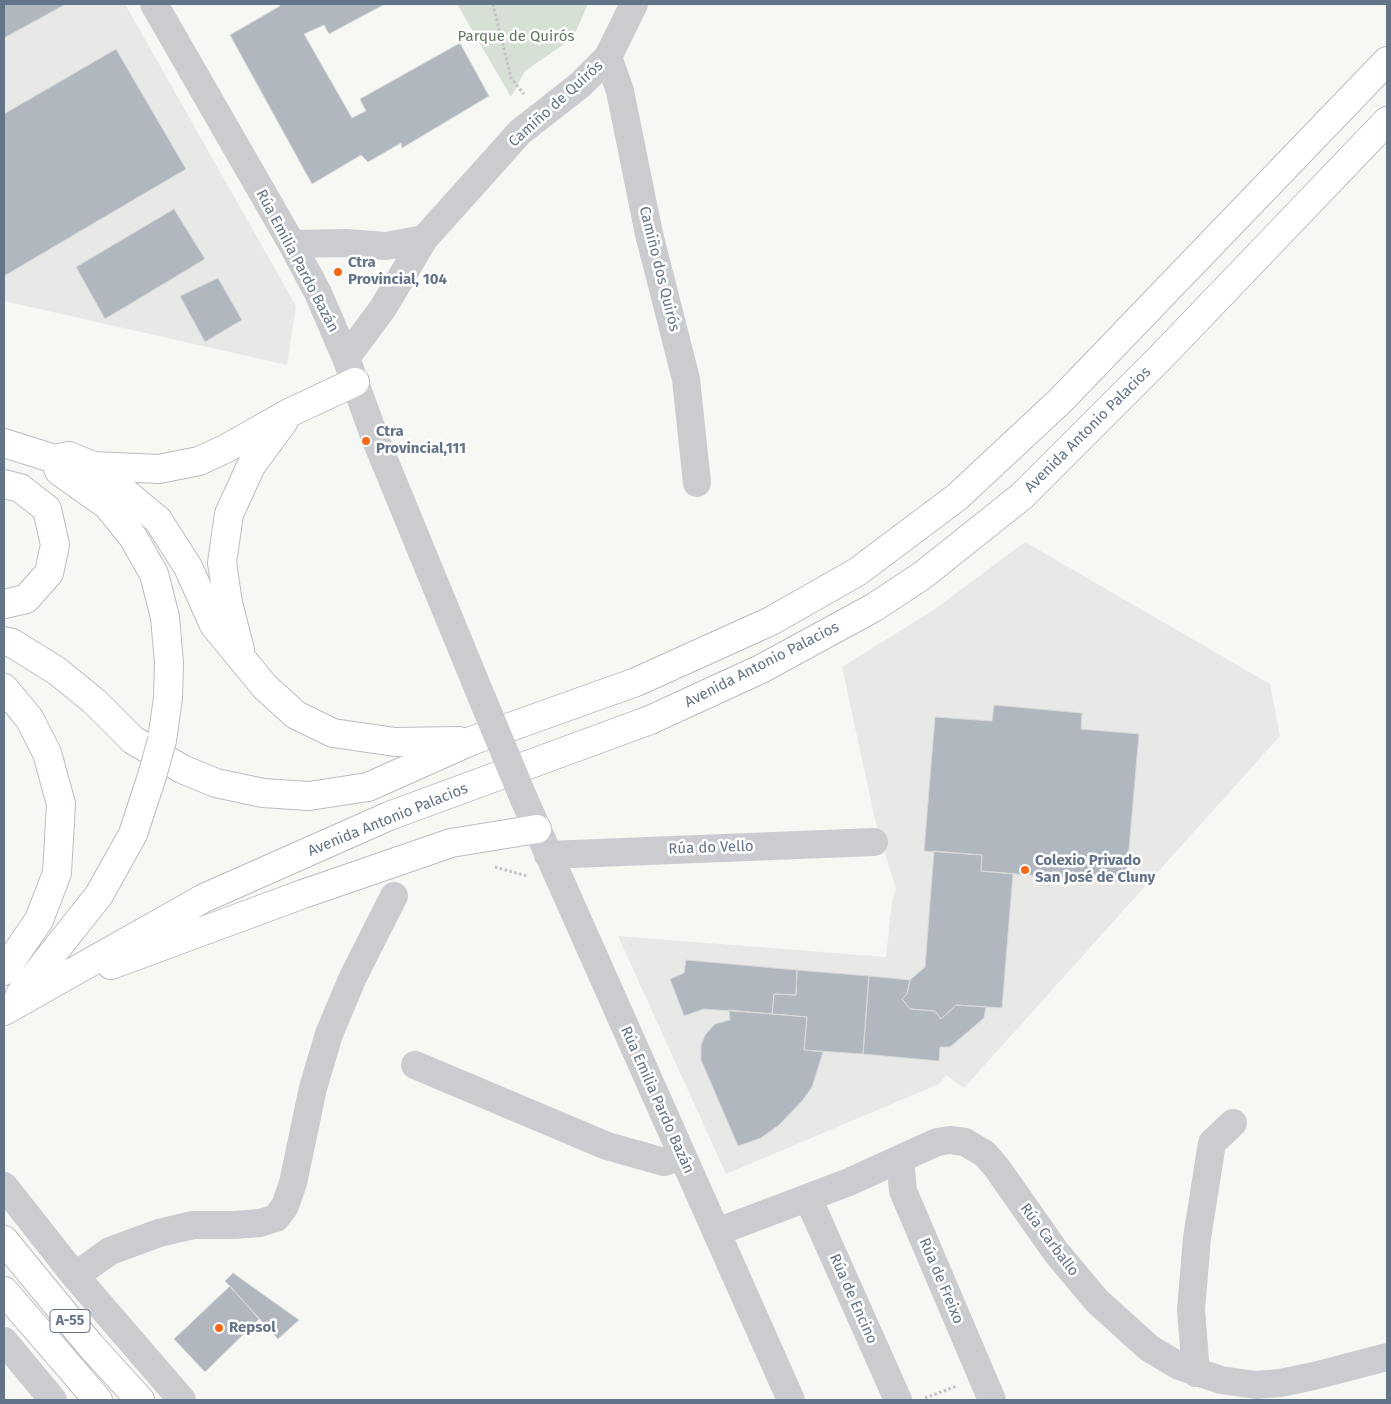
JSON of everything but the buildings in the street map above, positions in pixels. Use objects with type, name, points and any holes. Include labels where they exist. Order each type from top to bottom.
[{"type":"main road","points":[[4,641],[12,643],[57,671],[95,702],[133,740],[182,769],[216,782],[263,793],[309,796],[368,786],[471,741],[636,682],[771,621],[857,572],[958,497],[1060,401],[1387,61]]},
{"type":"main road","name":"Avenida Antonio Palacios","points":[[6,1010],[204,898],[389,816],[650,720],[752,673],[873,608],[924,575],[1022,496],[1161,357],[1387,121]]},
{"type":"main road","points":[[93,466],[158,469],[199,460],[227,448],[289,413],[350,370]]},
{"type":"main road","points":[[244,661],[228,603],[222,563],[229,514],[251,466],[289,413]]},
{"type":"main road","points":[[4,443],[55,459],[68,456],[93,466],[158,520],[188,567],[214,625],[265,687],[296,715],[332,733],[394,742],[471,741]]},
{"type":"main road","points":[[6,1010],[99,895],[133,834],[162,740],[168,698],[165,618],[154,574],[133,538],[107,505],[59,471],[55,459]]},
{"type":"main road","points":[[4,484],[20,488],[47,509],[55,545],[49,573],[26,600],[4,604]]},
{"type":"main road","points":[[4,688],[29,718],[46,753],[61,804],[57,873],[39,920],[4,971]]},
{"type":"main road","points":[[72,972],[114,964],[303,894],[451,843],[537,829]]},
{"type":"main road","name":"A-55","points":[[4,1240],[90,1345],[140,1400]]},
{"type":"main road","name":"A-55","points":[[4,1291],[98,1400]]},
{"type":"street","name":"Rúa Emilia Pardo Bazán","points":[[154,4],[292,244],[318,293],[350,370],[375,438],[537,829],[791,1400]]},
{"type":"street","name":"Camiño de Quirós","points":[[350,370],[383,308],[424,239],[520,132],[580,85],[608,57],[634,4]]},
{"type":"street","name":"Camiño dos Quirós","points":[[608,57],[620,90],[649,234],[686,379],[697,483]]},
{"type":"street","points":[[292,244],[346,243],[386,246],[424,239]]},
{"type":"street","name":"Rúa do Vello","points":[[548,854],[874,842]]},
{"type":"street","points":[[75,1276],[110,1251],[159,1233],[192,1225],[260,1223],[276,1218],[285,1206],[293,1183],[307,1113],[329,1034],[353,977],[394,896]]},
{"type":"street","points":[[415,1065],[607,1146],[664,1162],[682,1156]]},
{"type":"street","points":[[1196,1373],[1191,1310],[1197,1238],[1212,1143],[1233,1123]]},
{"type":"street","name":"Rúa Carballo","points":[[717,1232],[808,1198],[937,1142],[950,1140],[965,1142],[985,1154],[1056,1252],[1096,1301],[1149,1348],[1179,1366],[1196,1373],[1236,1383],[1280,1383],[1387,1357]]},
{"type":"street","name":"Rúa de Freixo","points":[[900,1159],[903,1192],[992,1400]]},
{"type":"street","points":[[4,1186],[75,1276],[182,1400]]},
{"type":"street","name":"Rúa de Encino","points":[[808,1198],[898,1400]]},
{"type":"street","points":[[4,1341],[53,1400]]},
{"type":"path","points":[[493,4],[511,78],[524,94]]},
{"type":"path","points":[[920,1400],[964,1383]]},
{"type":"shaded area","points":[[4,4],[125,4],[296,306],[287,365],[4,301]]},
{"type":"shaded area","name":"Colexio Privado San José de Cluny","points":[[1025,542],[1270,684],[1280,736],[964,1088],[946,1075],[939,1084],[726,1174],[618,936],[886,957],[892,901],[896,889],[876,824],[842,667],[935,609]]},
{"type":"green space","name":"Parque de Quirós","points":[[457,4],[588,4],[573,38],[525,71],[511,97]]},
{"type":"place","name":"Ctra Provincial, 104","points":[[338,272]]},
{"type":"place","name":"Ctra Provincial,111","points":[[366,441]]},
{"type":"place","name":"Colexio Privado San José de Cluny","points":[[1025,870]]},
{"type":"place","name":"Repsol","points":[[219,1328]]}]
